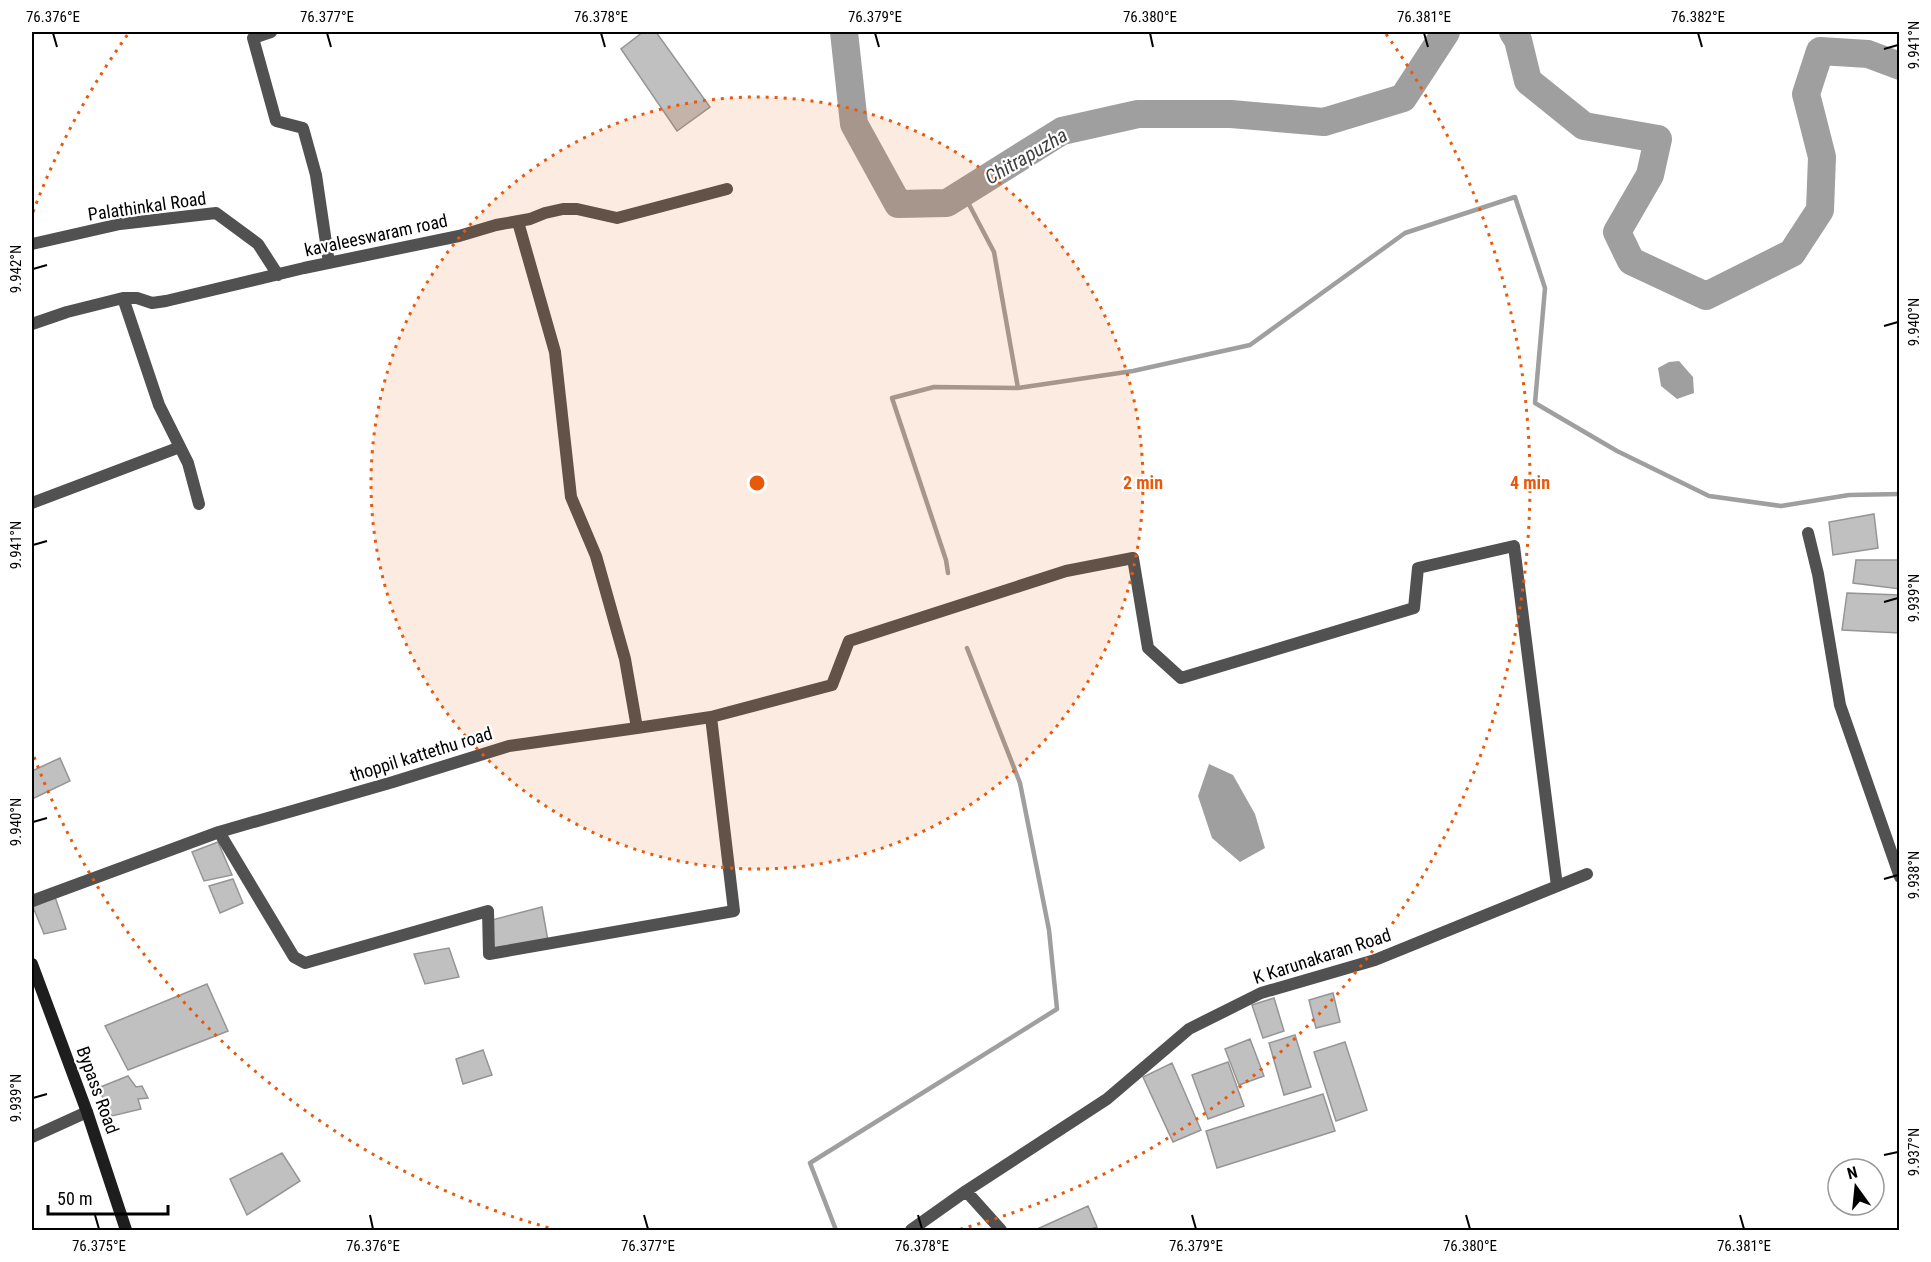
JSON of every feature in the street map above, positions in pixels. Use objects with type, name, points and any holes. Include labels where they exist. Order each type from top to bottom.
[{"type":"main road","name":"Bypass Road","points":[[32,964],[87,1112],[126,1230]]},
{"type":"street","points":[[271,32],[253,38],[276,121],[303,128],[316,175],[329,263]]},
{"type":"street","name":"kavaleeswaram road","points":[[32,324],[67,312],[123,298],[136,298],[152,303],[166,301],[278,274],[459,236],[562,209],[577,209],[617,218],[728,189]]},
{"type":"street","name":"Palathinkal Road","points":[[32,243],[120,225],[216,213],[258,244],[278,274]]},
{"type":"street","points":[[518,222],[555,352],[571,496],[596,556],[625,659],[637,728]]},
{"type":"street","points":[[123,298],[159,405],[188,463],[199,504]]},
{"type":"street","points":[[32,503],[180,447]]},
{"type":"street","points":[[1808,533],[1818,574],[1840,705],[1899,877]]},
{"type":"street","name":"thoppil kattethu road","points":[[32,901],[219,832],[393,783],[509,746],[711,717],[832,684],[849,641],[1066,571],[1133,558],[1148,648],[1180,678],[1414,608],[1418,568],[1514,546],[1557,886]]},
{"type":"street","points":[[219,832],[294,957],[305,963],[488,911],[489,954],[734,911],[711,717]]},
{"type":"street","name":"K Karunakaran Road","points":[[911,1230],[966,1191],[1107,1099],[1189,1029],[1261,993],[1375,960],[1587,874]]},
{"type":"street","points":[[32,1137],[87,1112]]},
{"type":"street","points":[[966,1191],[1001,1230]]},
{"type":"shaded area","points":[[1679,361],[1693,377],[1694,393],[1677,399],[1661,386],[1658,368],[1669,362]]},
{"type":"shaded area","points":[[1209,764],[1233,775],[1255,814],[1265,848],[1240,862],[1212,838],[1198,796]]},
{"type":"building","points":[[643,32],[656,32],[710,107],[677,131],[621,49]]},
{"type":"building","points":[[1874,514],[1878,548],[1833,555],[1829,522]]},
{"type":"building","points":[[1856,560],[1900,560],[1900,589],[1853,583]]},
{"type":"building","points":[[1847,593],[1900,595],[1900,633],[1842,630]]},
{"type":"building","points":[[60,758],[70,781],[32,799],[32,771]]},
{"type":"building","points":[[218,842],[232,875],[204,881],[192,852]]},
{"type":"building","points":[[233,879],[243,903],[220,913],[209,886]]},
{"type":"building","points":[[55,897],[66,929],[44,934],[33,907]]},
{"type":"building","points":[[542,907],[548,941],[493,950],[492,920]]},
{"type":"building","points":[[449,948],[459,977],[425,984],[414,954]]},
{"type":"building","points":[[207,984],[228,1031],[128,1070],[105,1026]]},
{"type":"building","points":[[1333,993],[1340,1022],[1316,1028],[1309,1000]]},
{"type":"building","points":[[1274,998],[1284,1031],[1263,1038],[1252,1005]]},
{"type":"building","points":[[1295,1035],[1311,1087],[1284,1095],[1269,1043]]},
{"type":"building","points":[[1250,1039],[1264,1076],[1239,1085],[1225,1049]]},
{"type":"building","points":[[1345,1042],[1367,1110],[1336,1121],[1314,1052]]},
{"type":"building","points":[[483,1050],[492,1075],[463,1084],[456,1059]]},
{"type":"building","points":[[1228,1062],[1244,1106],[1208,1119],[1192,1075]]},
{"type":"building","points":[[1172,1063],[1201,1130],[1173,1142],[1143,1077]]},
{"type":"building","points":[[128,1076],[136,1087],[142,1086],[148,1098],[138,1099],[141,1109],[112,1116],[98,1088]]},
{"type":"building","points":[[1323,1094],[1335,1131],[1217,1168],[1206,1131]]},
{"type":"building","points":[[282,1153],[300,1181],[247,1215],[230,1179]]},
{"type":"building","points":[[1088,1206],[1097,1227],[1088,1230],[1035,1230]]},
{"type":"waterway","name":"Chitrapuzha","points":[[844,32],[854,124],[898,204],[947,203],[1062,131],[1138,114],[1231,114],[1324,122],[1403,98],[1446,32]]},
{"type":"waterway","name":"Chitrapuzha","points":[[1513,32],[1518,40],[1528,81],[1584,126],[1658,139],[1650,175],[1617,232],[1631,261],[1706,296],[1792,253],[1820,210],[1822,157],[1806,94],[1820,51],[1868,54],[1900,66]]},
{"type":"waterway","points":[[963,193],[994,252],[1018,388],[1133,371],[1250,345],[1405,233],[1515,197],[1545,288],[1535,403],[1617,451],[1709,496],[1781,506],[1849,495],[1900,494]]},
{"type":"waterway","points":[[948,573],[946,560],[892,398],[934,387],[1018,388]]},
{"type":"waterway","points":[[836,1230],[810,1163],[1057,1009],[1049,930],[1020,783],[967,648]]}]
